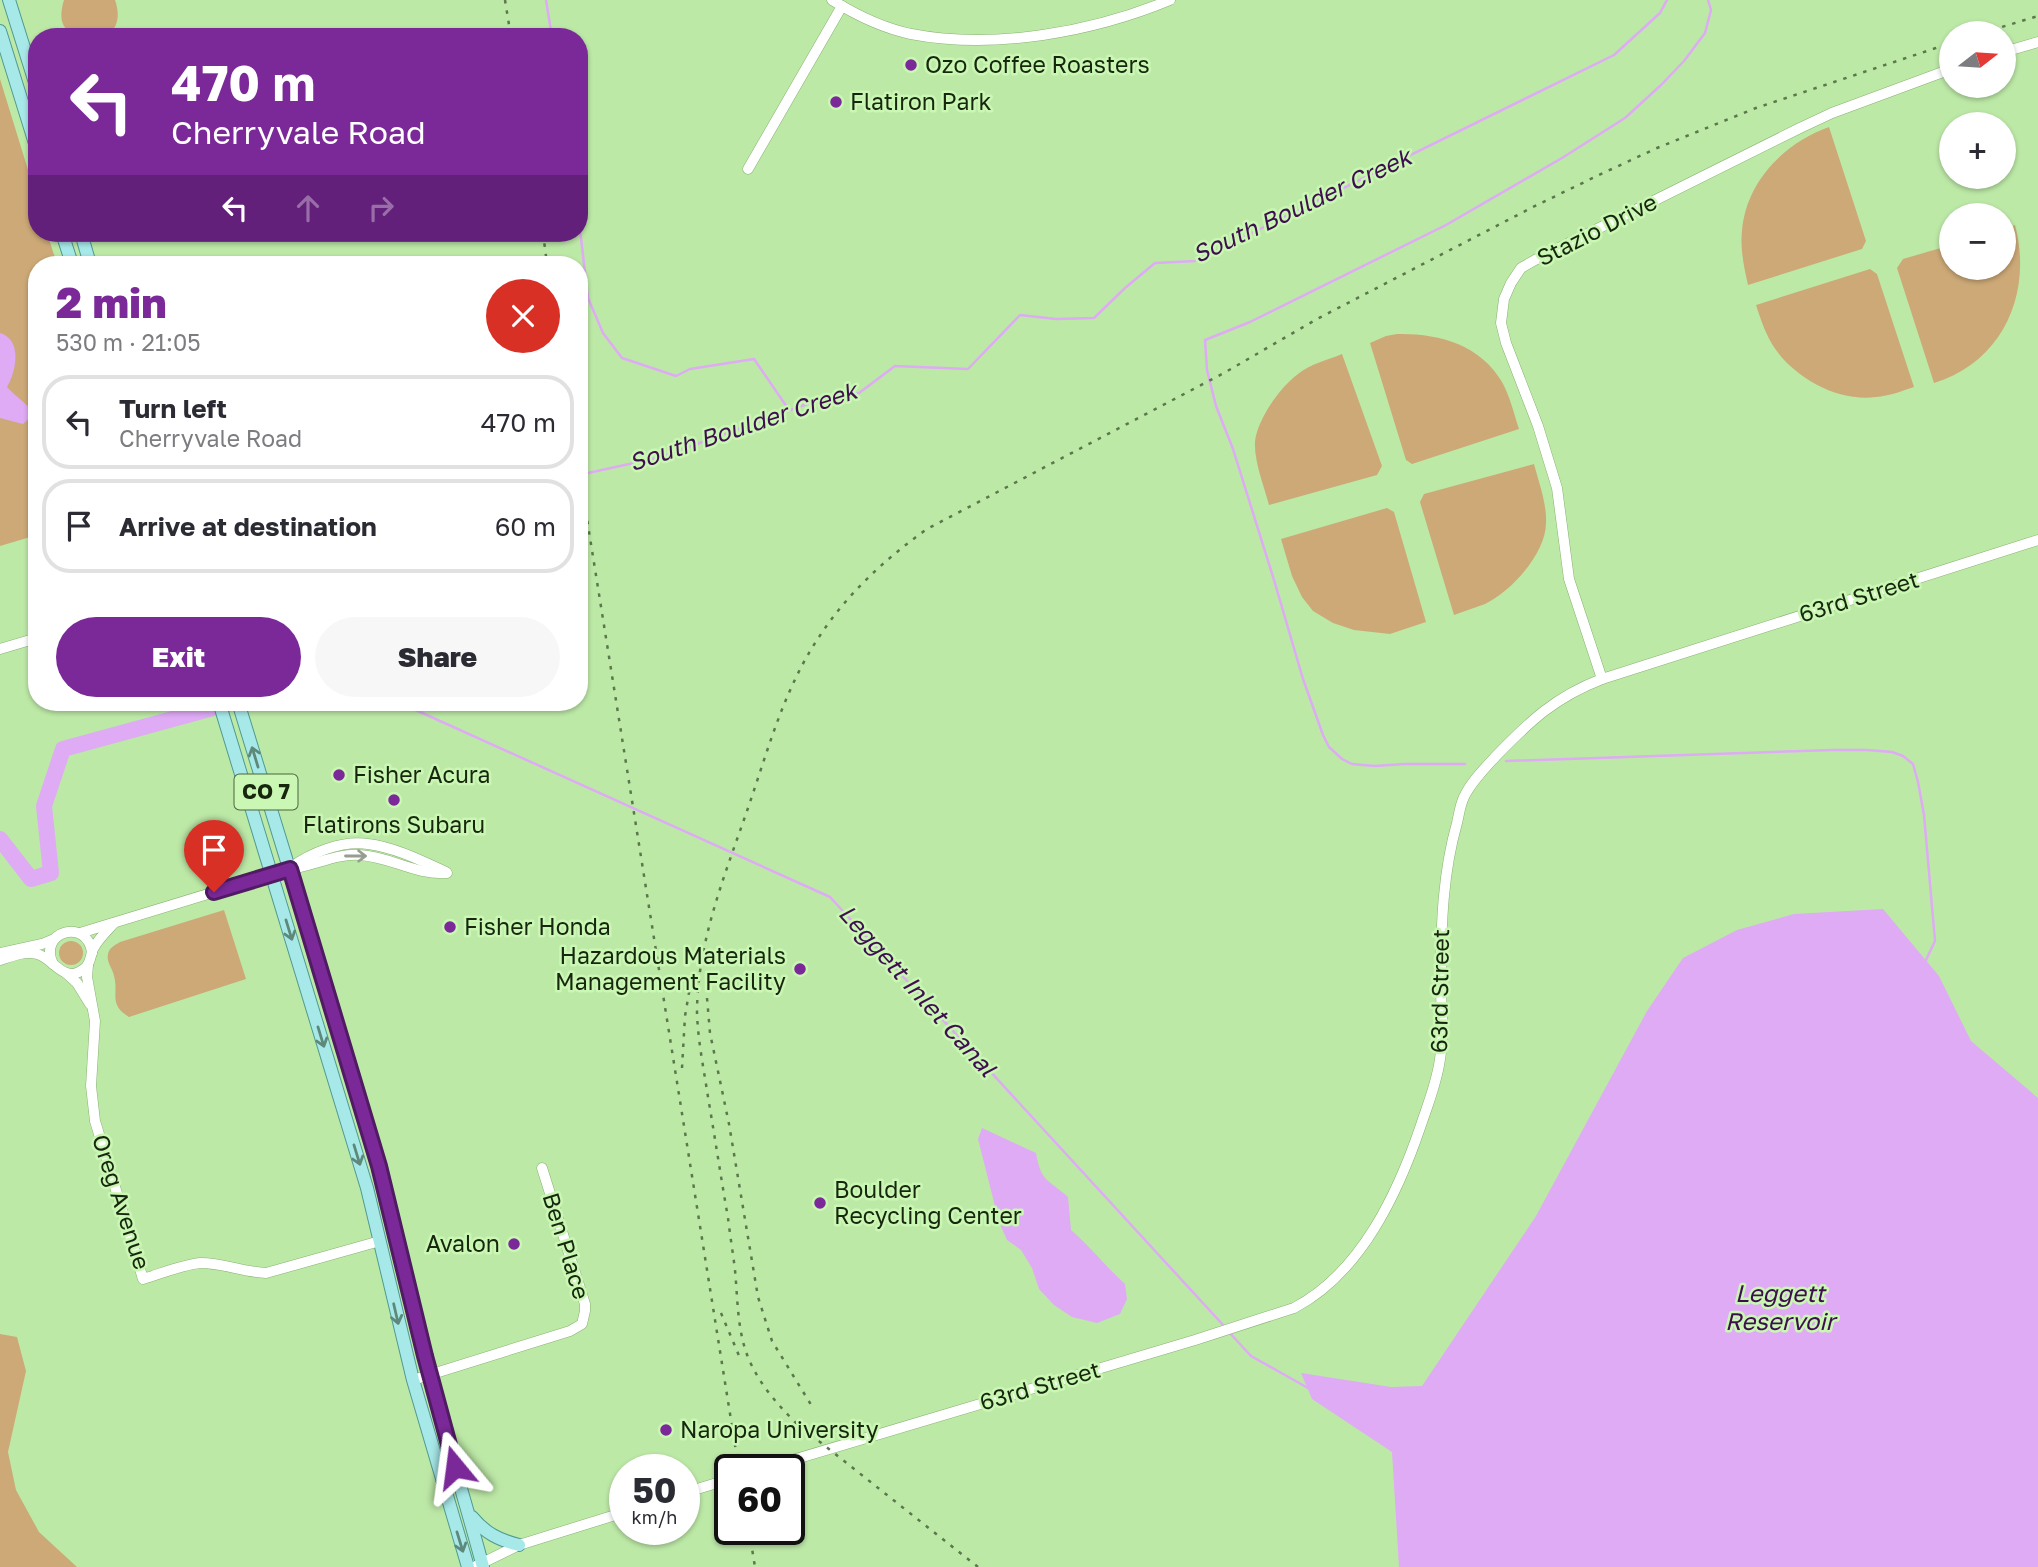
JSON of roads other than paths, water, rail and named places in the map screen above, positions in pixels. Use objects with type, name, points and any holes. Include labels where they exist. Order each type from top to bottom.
[{"type":"main road","points":[[9,0],[28,60]]},
{"type":"main road","points":[[0,31],[28,121]]},
{"type":"main road","name":"CO 7","points":[[222,711],[363,1175],[413,1380],[468,1567]]},
{"type":"main road","name":"CO 7","points":[[241,711],[386,1189],[429,1376],[469,1513],[480,1566]]},
{"type":"main road","points":[[469,1513],[484,1531],[519,1545]]},
{"type":"street","points":[[832,0],[878,24],[909,33],[943,38],[1010,38],[1059,33],[1144,5],[1170,0]]},
{"type":"street","points":[[748,169],[842,6]]},
{"type":"street","points":[[2016,49],[2038,43]]},
{"type":"street","name":"Stazio Drive","points":[[1602,679],[1569,579],[1562,518],[1553,475],[1501,323],[1504,299],[1510,283],[1521,268],[1535,260],[1800,128],[1832,113],[1939,73]]},
{"type":"street","name":"63rd Street","points":[[805,1456],[1213,1335],[1304,1303],[1351,1260],[1385,1210],[1408,1164],[1430,1099],[1440,1059],[1442,907],[1451,844],[1464,796],[1482,770],[1534,719],[1567,694],[1602,679],[2038,540]]},
{"type":"street","points":[[0,649],[28,641]]},
{"type":"street","points":[[0,953],[42,944],[66,932],[80,933],[290,869],[353,855],[373,856],[421,872],[447,873],[380,847],[357,843],[304,857],[290,869]]},
{"type":"street","points":[[94,1010],[87,977],[88,965],[98,941],[117,920]]},
{"type":"street","points":[[80,933],[89,942],[92,953]]},
{"type":"street","points":[[53,964],[49,952],[54,939]]},
{"type":"street","points":[[0,960],[20,954],[45,957],[77,984],[94,1010]]},
{"type":"street","points":[[66,973],[78,972],[88,965]]},
{"type":"street","name":"Oreg Avenue","points":[[94,1010],[92,1086],[95,1121],[143,1279],[198,1263],[221,1264],[252,1273],[266,1273],[380,1241]]},
{"type":"street","name":"Ben Place","points":[[429,1376],[570,1331],[582,1324],[585,1304],[541,1168]]},
{"type":"street","points":[[413,1380],[429,1376]]},
{"type":"street","points":[[480,1566],[519,1545],[609,1517]]},
{"type":"water","points":[[0,333],[12,342],[15,349],[15,365],[7,387],[28,407],[28,419],[23,424],[0,418]]},
{"type":"water","name":"Leggett Reservoir","points":[[1883,909],[1939,976],[1971,1041],[2038,1098],[2038,1567],[1399,1567],[1392,1452],[1312,1399],[1301,1373],[1391,1387],[1422,1386],[1536,1216],[1647,1011],[1683,958],[1737,930],[1794,914]]},
{"type":"water","points":[[982,1128],[1036,1153],[1043,1175],[1068,1197],[1071,1230],[1125,1284],[1127,1299],[1120,1314],[1097,1323],[1072,1317],[1054,1305],[1039,1289],[1032,1268],[1021,1250],[1007,1240],[999,1222],[978,1139]]},
{"type":"waterway","points":[[546,0],[551,28]]},
{"type":"waterway","name":"South Boulder Creek","points":[[588,473],[661,457],[807,404],[859,393],[895,366],[968,369],[1020,315],[1056,319],[1094,318],[1155,263],[1195,261],[1614,55],[1660,13],[1667,0]]},
{"type":"waterway","points":[[1465,764],[1352,764],[1329,747],[1303,679],[1233,449],[1216,406],[1207,370],[1205,340],[1250,322],[1446,225],[1625,118],[1684,61],[1705,33],[1711,10],[1708,0]]},
{"type":"waterway","points":[[581,242],[583,256]]},
{"type":"waterway","points":[[588,298],[603,333],[622,358],[676,376],[690,369],[754,359],[789,410]]},
{"type":"waterway","name":"South Boulder Creek","points":[[0,839],[31,879],[51,873],[44,806],[63,749],[202,711]]},
{"type":"waterway","name":"Leggett Inlet Canal","points":[[418,711],[830,897],[1224,1326]]},
{"type":"waterway","points":[[1506,761],[1833,750],[1892,752],[1903,756],[1913,764],[1924,815],[1935,941],[1926,960]]},
{"type":"waterway","name":"Leggett Inlet Canal","points":[[1228,1331],[1251,1356],[1308,1388]]},
{"type":"railway","points":[[505,0],[510,28]]},
{"type":"railway","points":[[2016,23],[2038,16]]},
{"type":"railway","points":[[978,1567],[796,1423],[755,1372],[746,1353],[741,1330],[728,1218],[700,1045],[698,987],[714,909],[770,742],[786,699],[819,637],[842,606],[868,578],[896,552],[927,529],[1224,373],[1317,319],[1533,207],[1657,148],[1756,108],[1939,47]]},
{"type":"railway","points":[[544,242],[546,256]]},
{"type":"railway","points":[[588,525],[736,1454]]},
{"type":"railway","points":[[682,1068],[685,1016],[691,981]]},
{"type":"railway","points":[[707,998],[710,1033],[729,1124],[758,1297],[772,1341],[813,1408]]},
{"type":"railway","points":[[721,1313],[740,1358]]},
{"type":"railway","points":[[751,1545],[755,1567]]},
{"type":"place","name":"Ozo Coffee Roasters","points":[[911,65]]},
{"type":"place","name":"Flatiron Park","points":[[836,102]]},
{"type":"place","name":"Fisher Acura","points":[[339,775]]},
{"type":"place","name":"Flatirons Subaru","points":[[394,800]]},
{"type":"place","name":"Fisher Honda","points":[[450,927]]},
{"type":"place","name":"Hazardous Materials Management Facility","points":[[800,969]]},
{"type":"place","name":"Boulder Recycling Center","points":[[820,1203]]},
{"type":"place","name":"Avalon","points":[[514,1244]]},
{"type":"place","name":"Naropa University","points":[[666,1430]]}]
